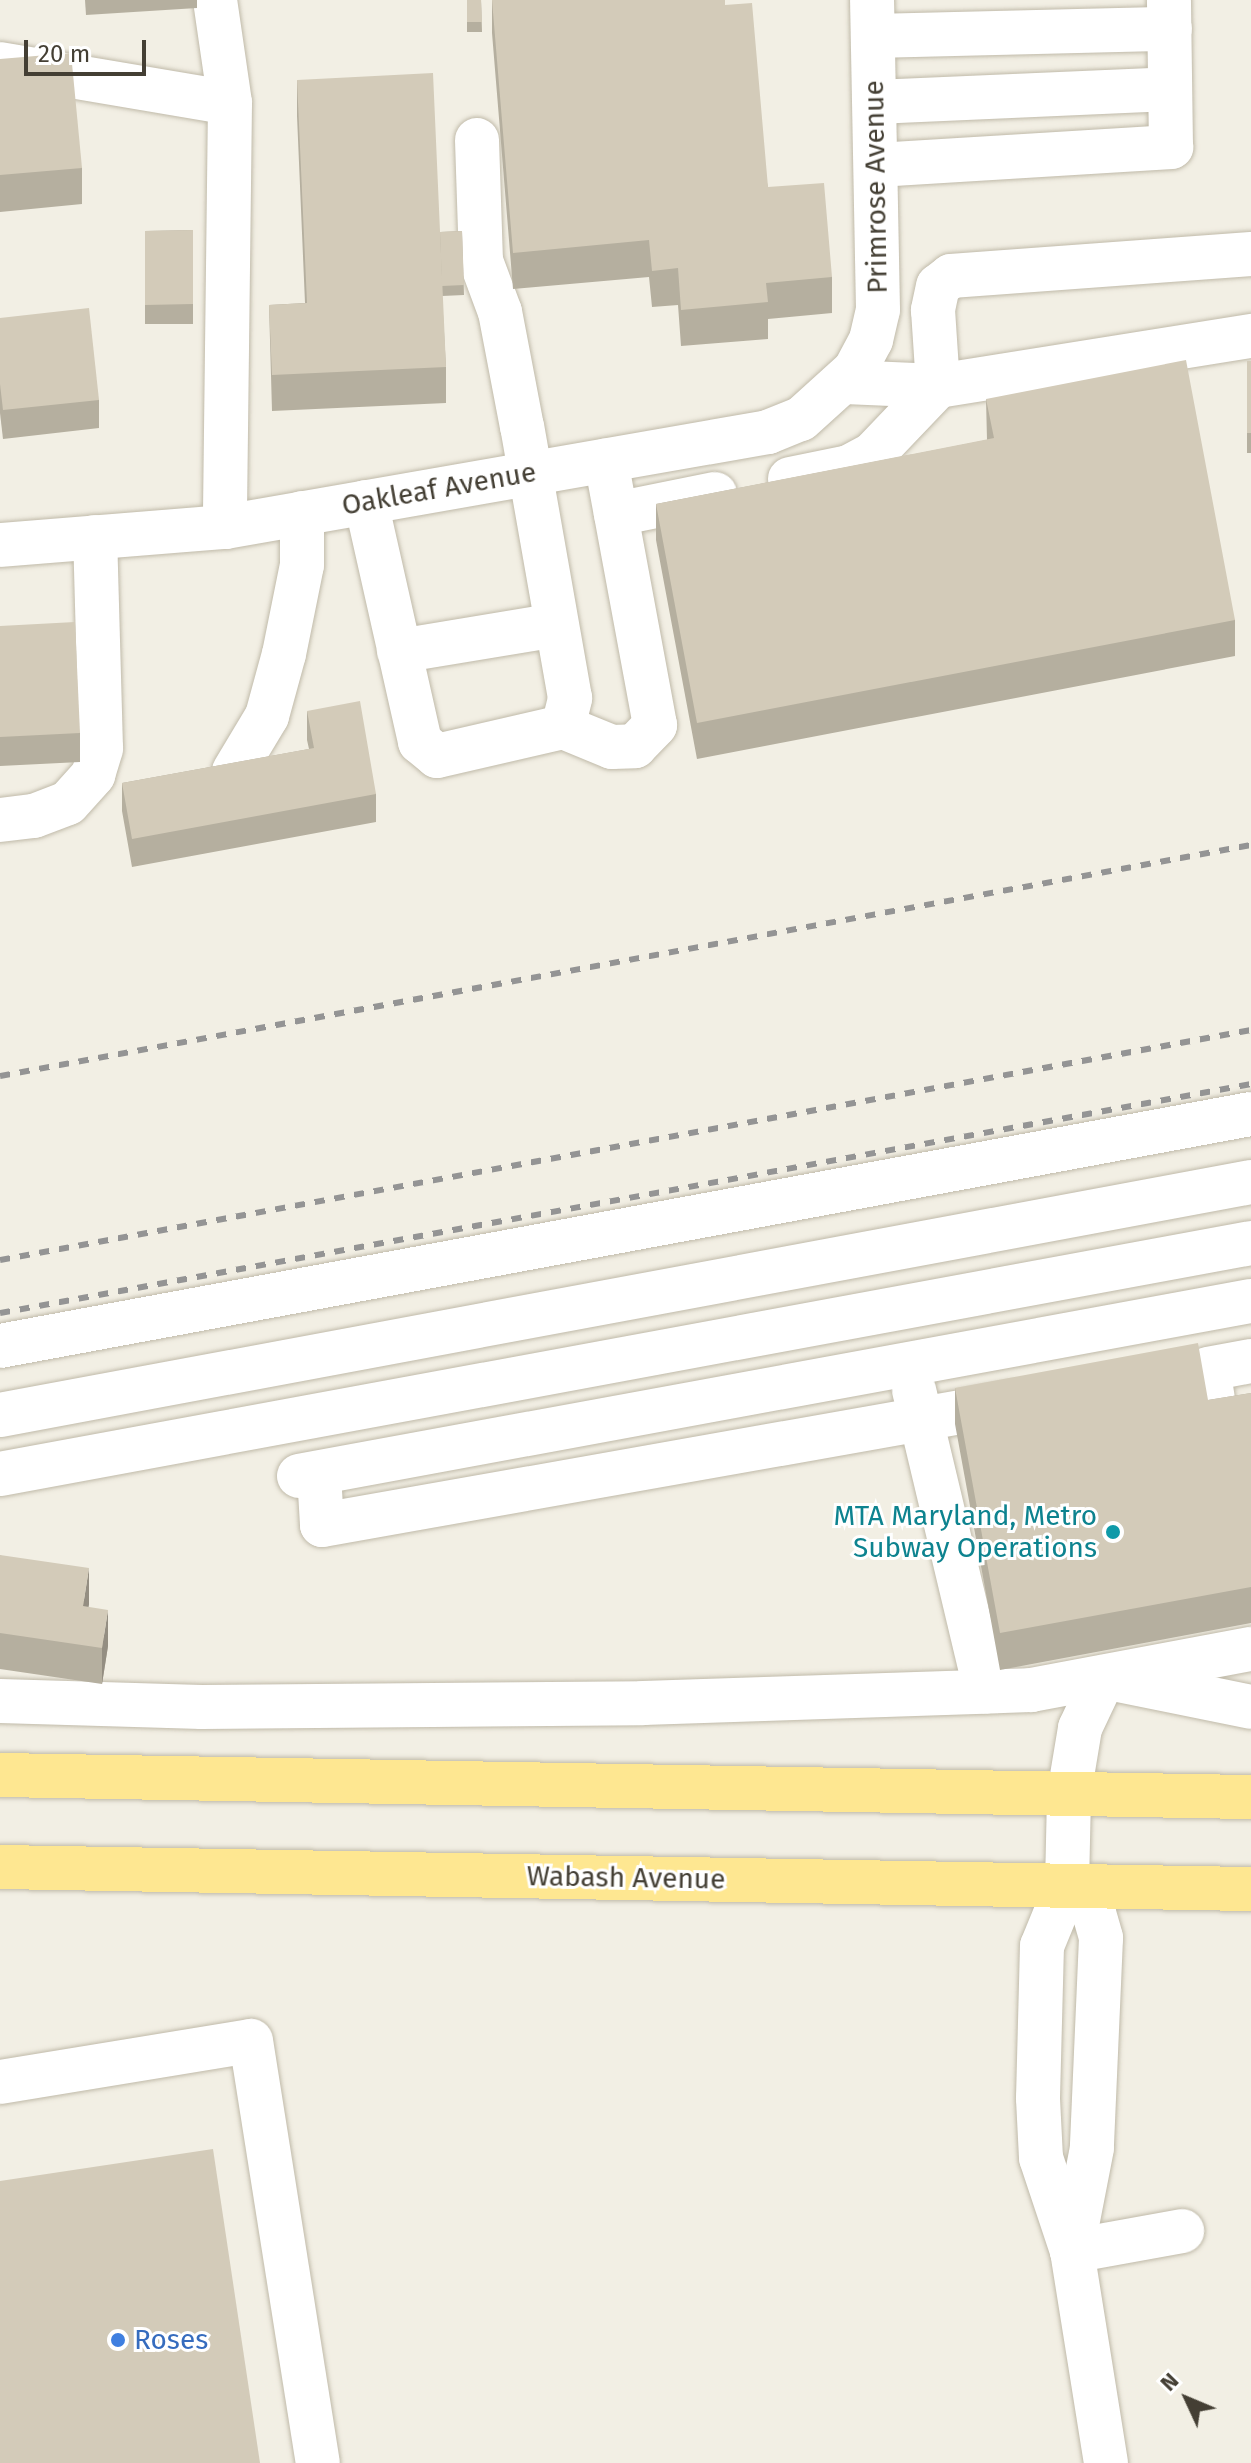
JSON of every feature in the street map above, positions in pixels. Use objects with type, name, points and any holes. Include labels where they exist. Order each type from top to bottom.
[{"type":"main road","points":[[0,1775],[1251,1797]]},
{"type":"main road","name":"Wabash Avenue","points":[[0,1867],[1251,1889]]},
{"type":"street","points":[[215,0],[230,103],[225,527]]},
{"type":"street","points":[[873,18],[1169,14],[1171,147],[877,165]]},
{"type":"street","name":"Primrose Avenue","points":[[850,376],[871,340],[878,310],[873,18]]},
{"type":"street","points":[[0,64],[230,103]]},
{"type":"street","points":[[875,102],[1170,89]]},
{"type":"street","points":[[477,140],[481,261],[500,312],[570,698],[563,727]]},
{"type":"street","points":[[616,514],[849,467],[872,455],[938,386],[933,310],[938,286],[951,276],[1251,254]]},
{"type":"street","points":[[850,376],[938,386],[1251,336]]},
{"type":"street","name":"Oakleaf Avenue","points":[[0,545],[225,527],[768,432],[801,419],[850,376]]},
{"type":"street","points":[[366,502],[420,742],[437,756],[563,727],[612,747],[635,746],[655,725],[606,460]]},
{"type":"street","points":[[234,771],[267,716],[284,654],[302,565],[302,513]]},
{"type":"street","points":[[0,820],[34,816],[68,803],[93,775],[101,748],[76,630],[95,537]]},
{"type":"street","points":[[399,651],[556,625]]},
{"type":"street","points":[[0,1346],[1251,1114]]},
{"type":"street","points":[[0,1415],[1251,1182]]},
{"type":"street","points":[[865,1186],[986,1692]]},
{"type":"street","points":[[0,1474],[1251,1243]]},
{"type":"street","points":[[1056,1396],[322,1525],[309,1475],[1251,1301]]},
{"type":"street","points":[[1162,1377],[1211,1388],[1251,1361]]},
{"type":"street","points":[[0,1701],[202,1707],[643,1703],[986,1692],[1031,1690],[1251,1649]]},
{"type":"street","points":[[1104,1677],[1251,1707]]},
{"type":"street","points":[[1104,1677],[1080,1728],[1069,1794],[1067,1885],[1042,1946],[1038,2098],[1041,2158],[1072,2251],[1106,2463]]},
{"type":"street","points":[[1067,1885],[1094,1913],[1101,1938],[1092,2148],[1072,2251]]},
{"type":"street","points":[[0,2082],[251,2041],[318,2463]]},
{"type":"street","points":[[1072,2251],[1182,2231]]},
{"type":"building","points":[[467,0],[481,0],[482,22],[467,22]]},
{"type":"building","points":[[492,0],[725,0],[725,5],[752,3],[768,187],[824,183],[832,277],[766,283],[768,302],[681,310],[678,268],[652,271],[649,240],[513,253]]},
{"type":"building","points":[[71,53],[82,168],[0,175],[0,59]]},
{"type":"building","points":[[433,73],[446,367],[272,375],[269,305],[307,303],[297,80]]},
{"type":"building","points":[[193,230],[193,304],[145,305],[145,231]]},
{"type":"building","points":[[462,231],[464,285],[442,286],[440,232]]},
{"type":"building","points":[[89,308],[99,400],[3,410],[0,318]]},
{"type":"building","points":[[1186,360],[1235,620],[697,723],[656,504],[994,438],[986,399]]},
{"type":"building","points":[[1247,361],[1251,361],[1251,433],[1247,433]]},
{"type":"building","points":[[75,622],[80,733],[0,737],[0,626]]},
{"type":"building","points":[[360,701],[376,794],[132,839],[122,783],[314,748],[307,711]]},
{"type":"building","name":"MTA Maryland, Metro Subway Operations","points":[[1198,1343],[1208,1400],[1251,1393],[1251,1587],[1000,1633],[955,1388]]},
{"type":"building","points":[[0,1555],[89,1568],[83,1606],[108,1610],[102,1648],[0,1633]]},
{"type":"building","name":"Roses","points":[[213,2149],[260,2463],[0,2463],[0,2181]]},
{"type":"railway","points":[[0,1076],[1251,845]]},
{"type":"railway","points":[[0,1260],[1251,1030]]},
{"type":"railway","points":[[0,1313],[1251,1084]]},
{"type":"place","name":"MTA Maryland, Metro Subway Operations","points":[[1113,1532]]},
{"type":"place","name":"Roses","points":[[118,2340]]}]
